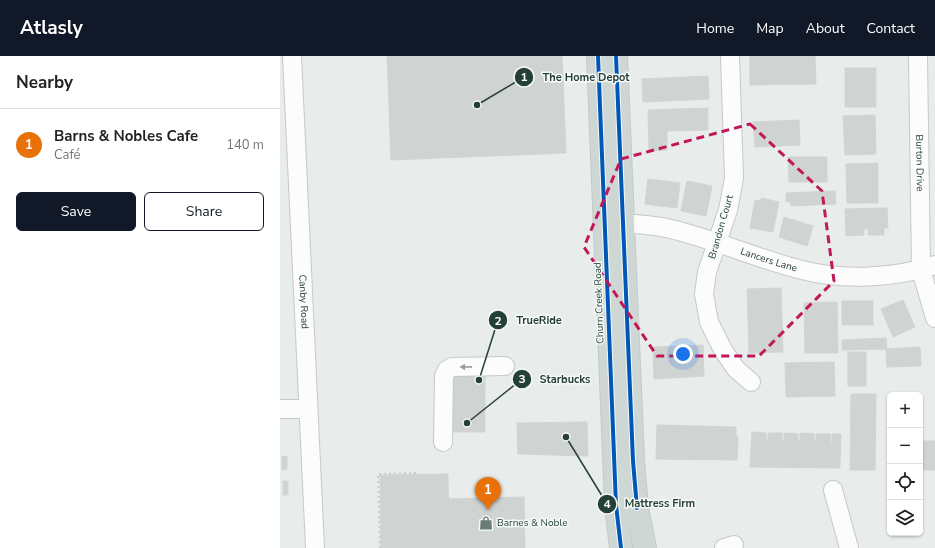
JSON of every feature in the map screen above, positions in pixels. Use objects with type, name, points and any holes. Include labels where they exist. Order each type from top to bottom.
[{"type":"main road","name":"Churn Creek Road","points":[[598,56],[614,222],[637,508],[645,548]]},
{"type":"main road","name":"Churn Creek Road","points":[[616,56],[614,222],[616,505],[621,548]]},
{"type":"street","name":"Canby Road","points":[[292,56],[288,130],[308,409],[315,548]]},
{"type":"street","name":"Brandon Court","points":[[730,56],[734,178],[728,210],[705,282],[704,294],[706,311],[723,350],[736,369],[751,382]]},
{"type":"street","name":"Burton Drive","points":[[918,56],[928,268],[935,318]]},
{"type":"street","name":"Lancers Lane","points":[[614,222],[670,228],[802,270],[825,274],[874,276],[928,268]]},
{"type":"street","points":[[443,442],[444,376],[446,370],[452,367],[505,366]]},
{"type":"street","points":[[280,409],[308,409]]},
{"type":"street","points":[[834,490],[849,548]]},
{"type":"path","points":[[380,548],[378,474],[418,473]]},
{"type":"highlighted area","points":[[750,124],[822,191],[834,281],[759,356],[657,356],[584,247],[621,159]]},
{"type":"building","points":[[387,56],[562,56],[566,153],[391,160]]},
{"type":"building","points":[[750,56],[815,56],[816,84],[750,85]]},
{"type":"building","points":[[845,68],[876,68],[876,107],[845,107]]},
{"type":"building","points":[[708,76],[709,99],[643,102],[642,79]]},
{"type":"building","points":[[708,108],[708,130],[667,131],[667,150],[649,151],[648,110]]},
{"type":"building","points":[[875,115],[876,154],[845,155],[843,116]]},
{"type":"building","points":[[799,120],[800,145],[755,147],[753,122]]},
{"type":"building","points":[[788,157],[827,157],[827,182],[789,182]]},
{"type":"building","points":[[878,163],[878,203],[847,203],[846,164]]},
{"type":"building","points":[[648,179],[680,183],[677,208],[645,204]]},
{"type":"building","points":[[687,181],[712,186],[706,216],[681,211]]},
{"type":"building","points":[[835,191],[836,204],[791,206],[791,202],[786,202],[786,193]]},
{"type":"building","points":[[761,198],[779,202],[773,232],[750,228],[755,200],[761,201]]},
{"type":"building","points":[[887,208],[888,228],[884,228],[884,235],[868,235],[868,228],[864,229],[864,235],[846,236],[845,209]]},
{"type":"building","points":[[784,217],[813,226],[807,246],[779,237]]},
{"type":"building","points":[[781,288],[783,352],[749,353],[747,289]]},
{"type":"building","points":[[903,300],[915,327],[893,337],[881,309]]},
{"type":"building","points":[[842,301],[873,301],[873,325],[842,325]]},
{"type":"building","points":[[837,302],[838,353],[805,353],[804,303]]},
{"type":"building","points":[[886,338],[887,349],[920,347],[921,366],[887,367],[886,349],[842,350],[842,340]]},
{"type":"building","points":[[703,345],[704,376],[654,379],[653,347]]},
{"type":"building","points":[[848,352],[866,352],[866,386],[848,386]]},
{"type":"building","points":[[834,362],[835,396],[786,397],[785,363]]},
{"type":"building","points":[[455,373],[485,373],[485,432],[449,432],[449,379]]},
{"type":"building","points":[[851,394],[876,394],[875,470],[850,470]]},
{"type":"building","points":[[587,422],[588,456],[518,454],[517,423]]},
{"type":"building","points":[[657,425],[736,427],[736,437],[738,437],[737,460],[656,459]]},
{"type":"building","points":[[752,432],[766,433],[766,440],[768,440],[768,433],[782,433],[782,441],[784,441],[784,433],[798,434],[798,441],[800,441],[800,433],[814,434],[814,441],[816,441],[816,434],[830,434],[832,445],[832,434],[841,434],[840,466],[839,468],[750,467]]},
{"type":"building","points":[[923,441],[935,441],[935,470],[923,470]]},
{"type":"building","points":[[287,456],[287,469],[282,470],[282,457]]},
{"type":"building","points":[[448,474],[449,548],[381,548],[380,475]]},
{"type":"building","points":[[283,481],[288,481],[288,495],[283,495]]},
{"type":"building","name":"Barnes & Noble","points":[[524,497],[525,548],[449,548],[448,499]]},
{"type":"cycle path","points":[[598,56],[616,505],[621,548]]},
{"type":"cycle path","points":[[616,56],[633,461],[637,508]]},
{"type":"place","name":"The Home Depot","points":[[477,105]]},
{"type":"place","name":"TrueRide","points":[[479,380]]},
{"type":"place","name":"Starbucks","points":[[467,423]]},
{"type":"place","name":"Mattress Firm","points":[[566,437]]},
{"type":"place","name":"Barns & Nobles Cafe","points":[[488,510]]},
{"type":"place","name":"Barnes & Noble","points":[[486,523]]}]
